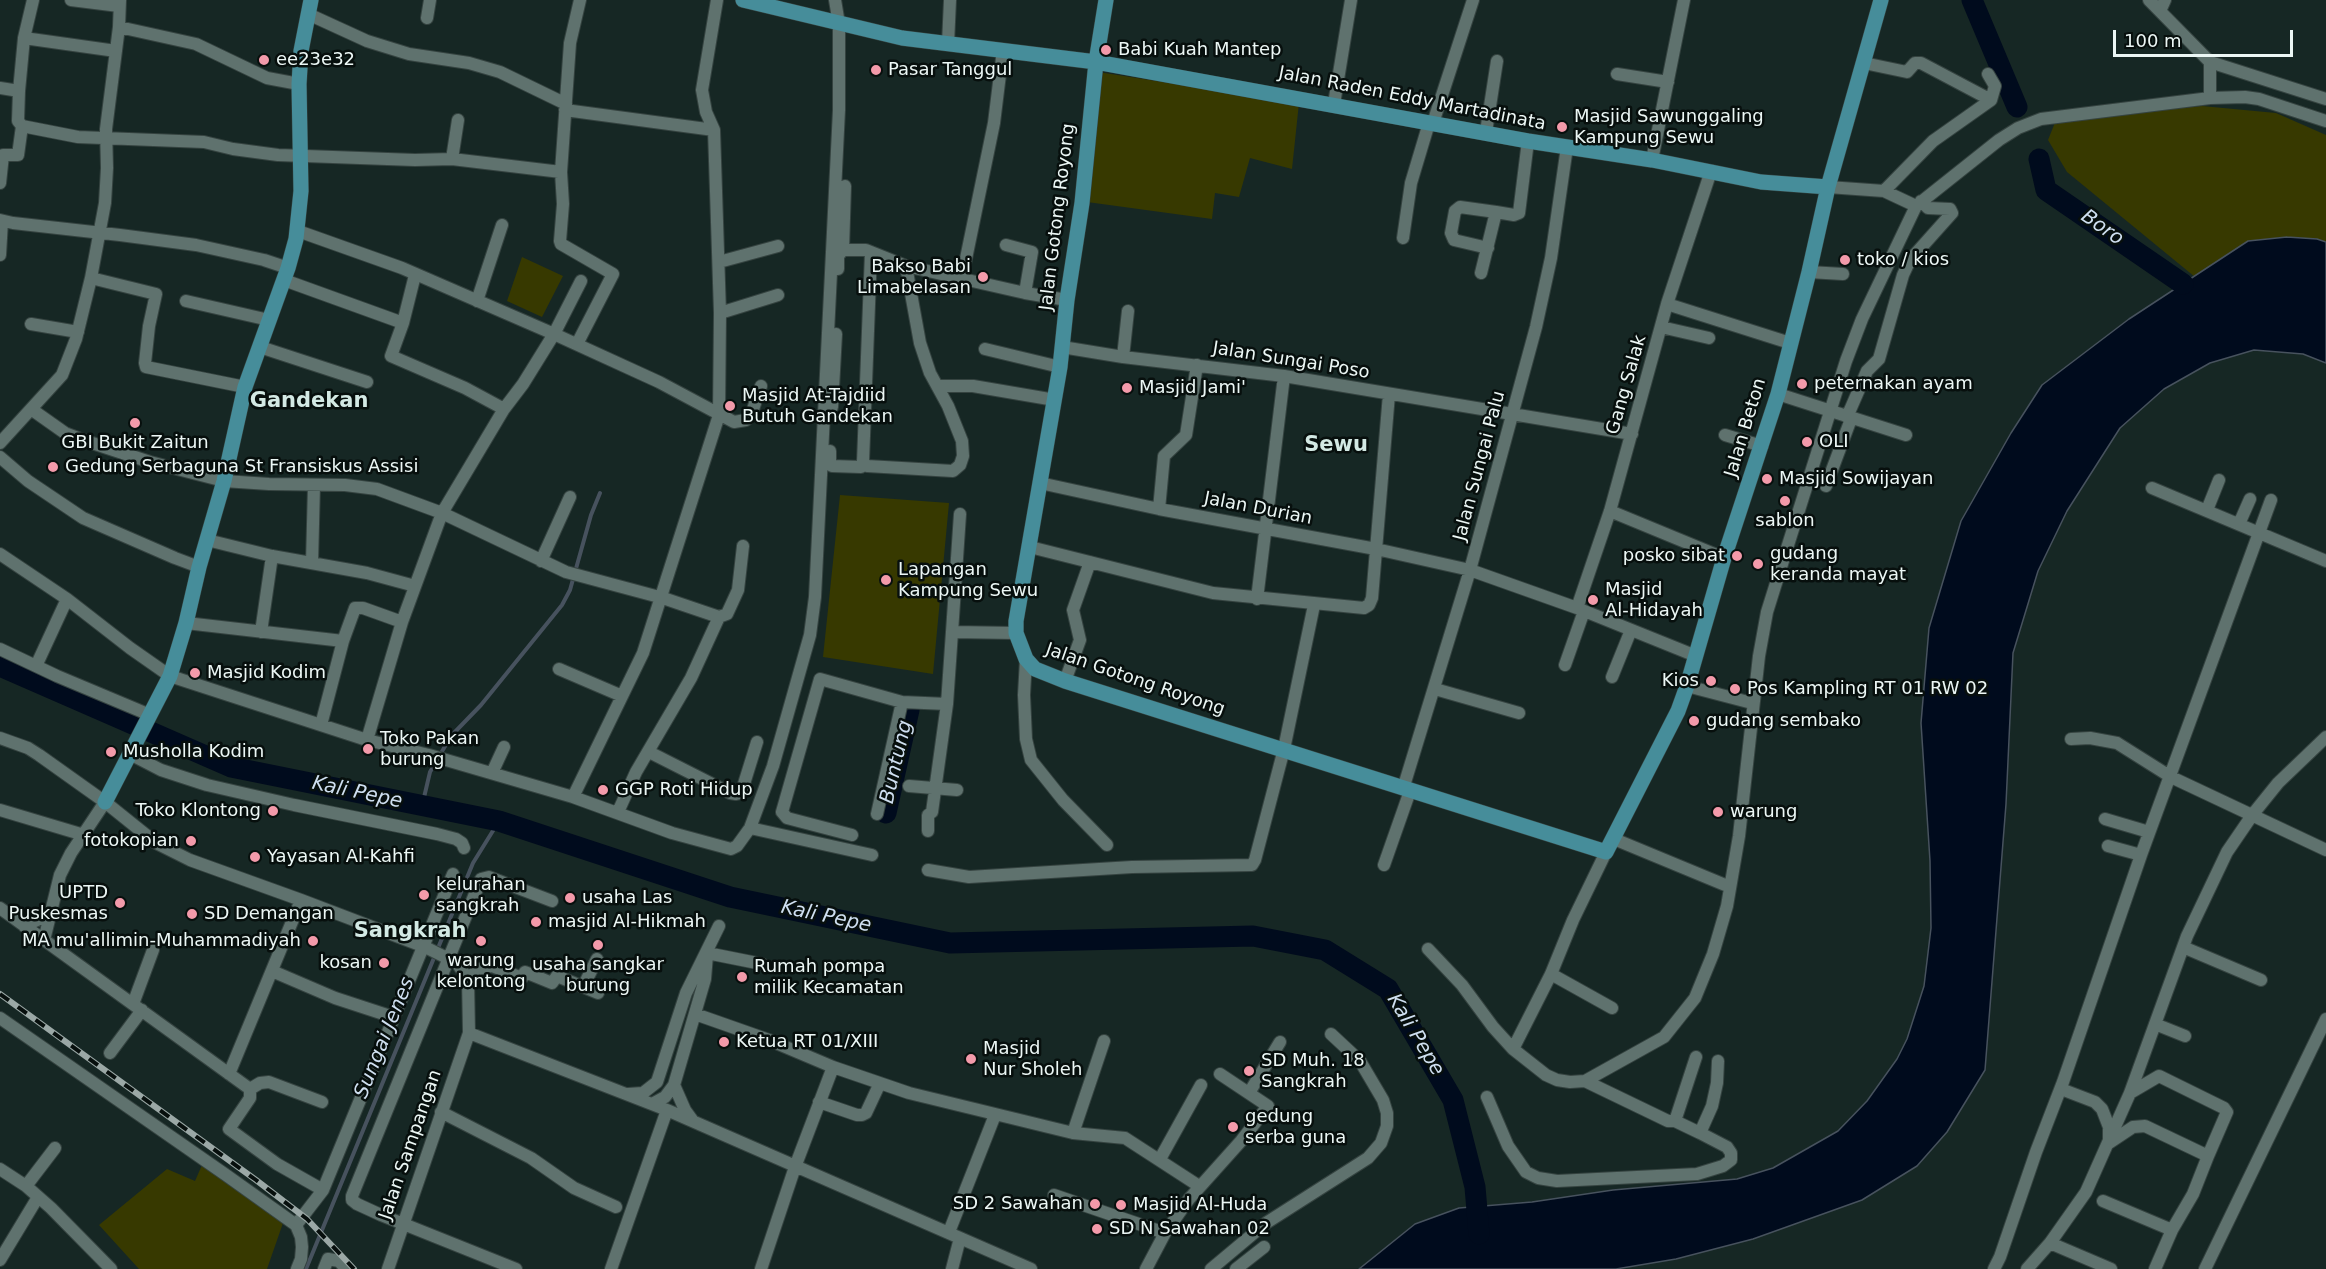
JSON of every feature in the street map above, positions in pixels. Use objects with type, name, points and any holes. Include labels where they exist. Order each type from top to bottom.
[{"type":"main road","name":"Jalan Raden Eddy Martadinata","points":[[743,0],[902,38],[1096,62],[1528,141],[1652,160],[1761,182],[1828,187]]},
{"type":"main road","name":"Jalan Gotong Royong","points":[[1106,0],[1096,62],[1082,203],[1067,300],[1060,367],[1016,633],[1026,659],[1035,669],[1065,681],[1284,749],[1406,790],[1610,845]]},
{"type":"main road","name":"Jalan Beton","points":[[1610,845],[1678,711],[1687,686],[1724,558],[1778,394],[1828,187],[1881,0]]},
{"type":"main road","points":[[105,802],[170,676],[224,481],[245,387],[286,274],[298,231],[301,191],[299,84],[301,51],[310,7]]},
{"type":"street","points":[[33,0],[24,38],[19,91],[18,121],[22,126],[78,137],[204,142],[247,151],[300,156],[452,159],[561,172]]},
{"type":"street","points":[[0,443],[51,388],[67,367],[78,332],[100,233],[106,187],[106,138],[120,3],[71,0]]},
{"type":"street","points":[[427,18],[430,0]]},
{"type":"street","points":[[577,344],[613,274],[561,244],[563,204],[561,172],[570,43],[580,0]]},
{"type":"street","points":[[573,797],[584,770],[643,653],[663,598],[719,415],[720,313],[714,130],[705,112],[702,90],[717,0]]},
{"type":"street","points":[[0,554],[68,599],[170,676],[367,740],[429,755],[573,797],[672,832],[731,849],[741,842],[750,828],[773,766],[801,673],[810,635],[815,597],[839,110],[839,24],[835,0]]},
{"type":"street","points":[[948,44],[950,0]]},
{"type":"street","points":[[1334,104],[1351,0]]},
{"type":"street","points":[[1403,238],[1411,183],[1473,0]]},
{"type":"street","points":[[1652,160],[1684,0]]},
{"type":"street","points":[[2149,0],[2163,5],[2210,62],[2326,99]]},
{"type":"street","points":[[310,7],[367,41],[409,54],[469,63],[500,72],[566,107],[714,130]]},
{"type":"street","points":[[119,27],[196,44],[267,78],[299,84]]},
{"type":"street","points":[[24,38],[116,51]]},
{"type":"street","points":[[962,278],[994,123],[1003,50]]},
{"type":"street","points":[[1486,132],[1497,61]]},
{"type":"street","points":[[2210,62],[2210,98]]},
{"type":"street","points":[[1864,63],[1907,72],[1915,63],[1921,63],[1991,100]]},
{"type":"street","points":[[1617,74],[1668,82]]},
{"type":"street","points":[[1884,191],[1933,141],[1991,100],[1996,90],[1988,74]]},
{"type":"street","points":[[0,88],[19,91]]},
{"type":"street","points":[[1428,950],[1462,985],[1492,1027],[1514,1049],[1546,1075],[1570,1082],[1585,1081],[1664,1037],[1691,1006],[1713,954],[1730,887],[1739,836],[1752,704],[1767,612],[1862,319],[1919,204],[1999,140],[2018,128],[2041,119],[2210,98],[2245,97],[2259,99],[2326,121]]},
{"type":"street","points":[[452,159],[458,120]]},
{"type":"street","points":[[0,183],[3,155],[18,155],[22,126]]},
{"type":"street","points":[[1488,248],[1454,240],[1451,233],[1455,212],[1460,207],[1514,215],[1519,213],[1528,141]]},
{"type":"street","name":"Jalan Sungai Palu","points":[[1384,865],[1514,413],[1551,258],[1567,147]]},
{"type":"street","name":"Gang Salak","points":[[1565,665],[1667,304],[1711,171]]},
{"type":"street","points":[[846,186],[843,250],[838,256],[830,465],[861,467],[864,464],[953,471],[960,465],[963,456],[962,441],[930,373],[920,343],[906,266]]},
{"type":"street","points":[[1826,486],[1867,371],[1879,359],[1903,275],[1910,260],[1952,213],[1950,209],[1928,208],[1884,191],[1828,187]]},
{"type":"street","points":[[1481,273],[1496,212]]},
{"type":"street","points":[[0,255],[1,221],[196,245],[240,254],[403,323]]},
{"type":"street","points":[[477,302],[502,225]]},
{"type":"street","points":[[298,231],[402,268],[577,344],[663,384],[734,422],[746,420],[750,415],[761,386]]},
{"type":"street","points":[[1006,245],[1032,252],[1025,293]]},
{"type":"street","points":[[719,262],[778,246]]},
{"type":"street","points":[[843,250],[871,252],[906,266],[1025,293],[1067,300]]},
{"type":"street","points":[[864,464],[871,252]]},
{"type":"street","points":[[1809,272],[1843,273]]},
{"type":"street","points":[[416,275],[392,357],[465,388],[504,409]]},
{"type":"street","points":[[91,278],[156,294],[149,326],[146,368],[245,387]]},
{"type":"street","points":[[367,740],[402,622],[442,513],[504,409],[523,384],[554,334],[581,281]]},
{"type":"street","points":[[720,313],[778,296]]},
{"type":"street","points":[[186,302],[268,320]]},
{"type":"street","points":[[1667,304],[1790,343]]},
{"type":"street","points":[[1123,357],[1128,311]]},
{"type":"street","points":[[31,324],[78,332]]},
{"type":"street","points":[[1661,327],[1709,338]]},
{"type":"street","points":[[260,346],[367,382]]},
{"type":"street","name":"Jalan Sungai Poso","points":[[1062,347],[1123,357],[1284,376],[1632,434]]},
{"type":"street","points":[[986,349],[1060,367]]},
{"type":"street","points":[[1160,508],[1164,456],[1186,435],[1197,365]]},
{"type":"street","points":[[1257,599],[1284,376]]},
{"type":"street","points":[[938,386],[973,386],[1055,400]]},
{"type":"street","points":[[1030,547],[1213,593],[1314,605],[1364,608],[1372,598],[1389,394]]},
{"type":"street","points":[[1778,394],[1906,435]]},
{"type":"street","points":[[31,409],[65,433],[86,441],[150,462],[224,481],[345,485],[377,489],[442,513],[566,572],[663,598],[719,617],[727,614],[738,590],[743,546]]},
{"type":"street","points":[[1725,435],[1762,446]]},
{"type":"street","points":[[0,457],[28,481],[83,518],[200,567]]},
{"type":"street","points":[[2207,510],[2219,480]]},
{"type":"street","name":"Jalan Durian","points":[[1040,483],[1266,530],[1376,549],[1470,570],[1581,609],[1696,656]]},
{"type":"street","points":[[312,563],[314,485]]},
{"type":"street","points":[[2152,488],[2326,561]]},
{"type":"street","points":[[541,561],[570,497]]},
{"type":"street","points":[[2239,524],[2250,499]]},
{"type":"street","points":[[1994,1269],[2061,1089],[2149,832],[2271,500]]},
{"type":"street","points":[[1610,511],[1724,558]]},
{"type":"street","points":[[928,831],[928,815],[932,812],[947,704],[960,514]]},
{"type":"street","points":[[207,540],[273,556],[367,573],[415,586]]},
{"type":"street","points":[[261,632],[273,556]]},
{"type":"street","points":[[1065,681],[1080,640],[1073,610],[1090,562]]},
{"type":"street","points":[[36,666],[68,599]]},
{"type":"street","points":[[928,870],[969,877],[1132,867],[1251,866],[1255,860],[1284,749],[1314,605]]},
{"type":"street","points":[[321,725],[352,612],[357,607],[363,608],[402,622]]},
{"type":"street","points":[[618,812],[636,772],[687,685],[719,617]]},
{"type":"street","points":[[186,623],[343,641]]},
{"type":"street","points":[[1612,676],[1631,630]]},
{"type":"street","points":[[952,632],[1016,633]]},
{"type":"street","points":[[0,649],[149,718]]},
{"type":"street","points":[[1026,659],[1024,706],[1026,739],[1031,760],[1063,800],[1107,844]]},
{"type":"street","points":[[559,669],[622,696]]},
{"type":"street","points":[[852,835],[787,818],[782,812],[820,679],[902,702],[947,704]]},
{"type":"street","points":[[1687,686],[1752,704]]},
{"type":"street","points":[[1435,688],[1519,713]]},
{"type":"street","points":[[877,814],[902,702]]},
{"type":"street","points":[[2027,1269],[2050,1243],[2086,1192],[2130,1093],[2183,947],[2215,876],[2234,842],[2278,783],[2326,737]]},
{"type":"street","points":[[0,738],[39,755],[105,802],[156,843],[190,860],[424,947],[457,963],[468,979],[478,969],[492,966],[522,978],[525,972],[552,983],[557,976],[584,985],[598,993]]},
{"type":"street","points":[[2071,739],[2090,738],[2117,743],[2171,777],[2326,850]]},
{"type":"street","points":[[649,752],[736,794],[740,793],[743,787],[757,742]]},
{"type":"street","points":[[492,773],[504,747]]},
{"type":"street","points":[[132,751],[161,770],[207,785],[300,807],[437,834],[456,839],[462,843],[464,848]]},
{"type":"street","points":[[909,786],[957,790]]},
{"type":"street","points":[[44,939],[60,875],[71,853],[105,802]]},
{"type":"street","points":[[0,810],[84,835]]},
{"type":"street","points":[[2105,819],[2149,832]]},
{"type":"street","points":[[750,828],[872,855]]},
{"type":"street","points":[[1514,1049],[1610,845],[1730,887]]},
{"type":"street","points":[[2108,846],[2141,855]]},
{"type":"street","points":[[296,1226],[323,1190],[453,874]]},
{"type":"street","points":[[516,1269],[357,1204],[352,1200],[352,1196],[445,957],[481,879],[484,876],[552,901]]},
{"type":"street","points":[[229,1074],[301,900]]},
{"type":"street","points":[[0,908],[250,1089]]},
{"type":"street","points":[[24,926],[50,914]]},
{"type":"street","points":[[627,1094],[643,1093],[657,1082],[686,993],[719,926]]},
{"type":"street","points":[[2183,947],[2261,980]]},
{"type":"street","points":[[110,1053],[138,1007],[153,950]]},
{"type":"street","points":[[707,954],[762,964]]},
{"type":"street","points":[[652,1104],[665,1097],[674,1085],[705,979],[707,954]]},
{"type":"street","points":[[584,985],[597,959]]},
{"type":"street","points":[[272,971],[335,998],[393,1017]]},
{"type":"street","points":[[1551,974],[1612,1008]]},
{"type":"street","name":"Jalan Sampangan","points":[[388,1269],[469,1033],[468,979]]},
{"type":"street","points":[[695,1014],[880,1083],[995,1115],[1073,1133],[1125,1138],[1199,1186]]},
{"type":"street","points":[[0,1018],[226,1174],[296,1226],[302,1247],[297,1269]]},
{"type":"street","points":[[2205,1269],[2326,1019]]},
{"type":"street","points":[[2155,1024],[2185,1036]]},
{"type":"street","points":[[469,1033],[667,1110],[1032,1269]]},
{"type":"street","points":[[1211,1269],[1266,1223],[1368,1158],[1381,1143],[1387,1126],[1387,1113],[1383,1100],[1360,1061],[1331,1035]]},
{"type":"street","points":[[1073,1133],[1104,1041]]},
{"type":"street","points":[[1249,1093],[1280,1042]]},
{"type":"street","points":[[1675,1121],[1696,1057]]},
{"type":"street","points":[[1700,1133],[1712,1106],[1718,1061]]},
{"type":"street","points":[[761,1269],[795,1167],[833,1067]]},
{"type":"street","points":[[1146,1269],[1165,1233],[1199,1186],[1241,1141],[1267,1107],[1266,1104],[1220,1074]]},
{"type":"street","points":[[2130,1093],[2159,1076],[2224,1107],[2227,1112],[2189,1201],[2172,1230],[2155,1269]]},
{"type":"street","points":[[1487,1097],[1508,1146],[1526,1172],[1538,1178],[1557,1181],[1697,1174],[1723,1166],[1731,1160],[1731,1153],[1727,1147],[1675,1121],[1668,1122],[1585,1081]]},
{"type":"street","points":[[250,1089],[260,1083],[269,1082],[322,1102]]},
{"type":"street","points":[[819,1102],[862,1115],[866,1113],[880,1083]]},
{"type":"street","points":[[674,1085],[685,1110],[693,1121]]},
{"type":"street","points":[[1160,1159],[1202,1085]]},
{"type":"street","points":[[250,1089],[250,1098],[229,1129],[277,1164],[323,1190]]},
{"type":"street","points":[[2061,1089],[2095,1102],[2102,1108],[2109,1127],[2108,1143]]},
{"type":"street","points":[[611,1269],[667,1110]]},
{"type":"street","points":[[441,1112],[531,1158],[574,1188],[616,1207]]},
{"type":"street","points":[[952,1269],[954,1235],[995,1115]]},
{"type":"street","points":[[2108,1143],[2133,1127],[2145,1126],[2208,1156]]},
{"type":"street","points":[[26,1186],[55,1148]]},
{"type":"street","points":[[0,1169],[26,1186],[108,1266]]},
{"type":"street","points":[[1054,1195],[1165,1233]]},
{"type":"street","points":[[0,1260],[38,1197]]},
{"type":"street","points":[[2103,1202],[2172,1230]]},
{"type":"street","points":[[2050,1243],[2111,1269]]},
{"type":"street","points":[[1236,1269],[1264,1247]]},
{"type":"street","points":[[324,1269],[328,1258],[339,1261],[346,1269]]},
{"type":"shaded area","points":[[1098,72],[1299,103],[1292,169],[1250,158],[1239,197],[1215,193],[1212,219],[1087,202]]},
{"type":"shaded area","points":[[2202,106],[2276,113],[2326,135],[2326,242],[2317,239],[2287,237],[2249,241],[2195,277],[2067,172],[2048,140],[2056,120]]},
{"type":"shaded area","points":[[522,257],[563,276],[542,317],[507,301]]},
{"type":"shaded area","name":"Lapangan Kampung Sewu","points":[[840,495],[949,503],[933,674],[823,657]]},
{"type":"shaded area","points":[[202,1165],[283,1223],[267,1269],[139,1269],[99,1225],[167,1169],[195,1181]]},
{"type":"water","points":[[2287,237],[2317,239],[2326,242],[2326,363],[2303,354],[2254,350],[2210,363],[2164,389],[2120,428],[2067,511],[2038,571],[2013,653],[2006,804],[1985,1070],[1947,1132],[1917,1166],[1862,1200],[1753,1239],[1676,1259],[1616,1269],[1359,1269],[1415,1224],[1459,1208],[1532,1202],[1613,1190],[1737,1179],[1773,1168],[1838,1131],[1867,1101],[1897,1059],[1907,1039],[1924,986],[1931,928],[1930,861],[1921,723],[1929,628],[1961,521],[2011,433],[2042,385],[2129,319],[2248,241]]},
{"type":"waterway","name":"Boro","points":[[1972,0],[2017,107]]},
{"type":"waterway","name":"Boro","points":[[2039,159],[2046,190],[2183,284]]},
{"type":"waterway","points":[[422,806],[430,772],[451,736],[481,705],[562,605],[570,590],[591,515],[600,493]]},
{"type":"waterway","name":"Kali Pepe","points":[[0,666],[231,767],[499,821],[730,897],[950,943],[1253,936],[1325,950],[1388,989],[1453,1100],[1475,1187],[1479,1234]]},
{"type":"waterway","name":"Buntung","points":[[886,813],[909,710]]},
{"type":"waterway","name":"Sungai Jenes","points":[[306,1269],[473,863],[499,821]]},
{"type":"railway","points":[[0,994],[307,1219],[354,1269]]},
{"type":"place","name":"Babi Kuah Mantep","points":[[1106,50]]},
{"type":"place","name":"ee23e32","points":[[264,60]]},
{"type":"place","name":"Pasar Tanggul","points":[[876,70]]},
{"type":"place","name":"Masjid Sawunggaling Kampung Sewu","points":[[1562,127]]},
{"type":"place","name":"toko / kios","points":[[1845,260]]},
{"type":"place","name":"Bakso Babi Limabelasan","points":[[983,277]]},
{"type":"place","name":"peternakan ayam","points":[[1802,384]]},
{"type":"place","name":"Masjid Jami'","points":[[1127,388]]},
{"type":"place","name":"Masjid At-Tajdiid Butuh Gandekan","points":[[730,406]]},
{"type":"place","name":"GBI Bukit Zaitun","points":[[135,423]]},
{"type":"place","name":"OLI","points":[[1807,442]]},
{"type":"place","name":"Gedung Serbaguna St Fransiskus Assisi","points":[[53,467]]},
{"type":"place","name":"Masjid Sowijayan","points":[[1767,479]]},
{"type":"place","name":"sablon","points":[[1785,501]]},
{"type":"place","name":"posko sibat","points":[[1737,556]]},
{"type":"place","name":"gudang keranda mayat","points":[[1758,564]]},
{"type":"place","name":"Lapangan Kampung Sewu","points":[[886,580]]},
{"type":"place","name":"Masjid Al-Hidayah","points":[[1593,600]]},
{"type":"place","name":"Masjid Kodim","points":[[195,673]]},
{"type":"place","name":"Kios","points":[[1711,681]]},
{"type":"place","name":"Pos Kampling RT 01 RW 02","points":[[1735,689]]},
{"type":"place","name":"gudang sembako","points":[[1694,721]]},
{"type":"place","name":"Toko Pakan burung","points":[[368,749]]},
{"type":"place","name":"Musholla Kodim","points":[[111,752]]},
{"type":"place","name":"GGP Roti Hidup","points":[[603,790]]},
{"type":"place","name":"Toko Klontong","points":[[273,811]]},
{"type":"place","name":"warung","points":[[1718,812]]},
{"type":"place","name":"fotokopian","points":[[191,841]]},
{"type":"place","name":"Yayasan Al-Kahfi","points":[[255,857]]},
{"type":"place","name":"kelurahan sangkrah","points":[[424,895]]},
{"type":"place","name":"usaha Las","points":[[570,898]]},
{"type":"place","name":"UPTD Puskesmas","points":[[120,903]]},
{"type":"place","name":"SD Demangan","points":[[192,914]]},
{"type":"place","name":"masjid Al-Hikmah","points":[[536,922]]},
{"type":"place","name":"MA mu'allimin-Muhammadiyah","points":[[313,941]]},
{"type":"place","name":"warung kelontong","points":[[481,941]]},
{"type":"place","name":"usaha sangkar burung","points":[[598,945]]},
{"type":"place","name":"kosan","points":[[384,963]]},
{"type":"place","name":"Rumah pompa milik Kecamatan","points":[[742,977]]},
{"type":"place","name":"Ketua RT 01/XIII","points":[[724,1042]]},
{"type":"place","name":"Masjid Nur Sholeh","points":[[971,1059]]},
{"type":"place","name":"SD Muh. 18 Sangkrah","points":[[1249,1071]]},
{"type":"place","name":"gedung serba guna","points":[[1233,1127]]},
{"type":"place","name":"SD 2 Sawahan","points":[[1095,1204]]},
{"type":"place","name":"Masjid Al-Huda","points":[[1121,1205]]},
{"type":"place","name":"SD N Sawahan 02","points":[[1097,1229]]},
{"type":"district","name":"Gandekan","points":[[309,402]]},
{"type":"district","name":"Sewu","points":[[1336,446]]},
{"type":"district","name":"Sangkrah","points":[[410,932]]}]
